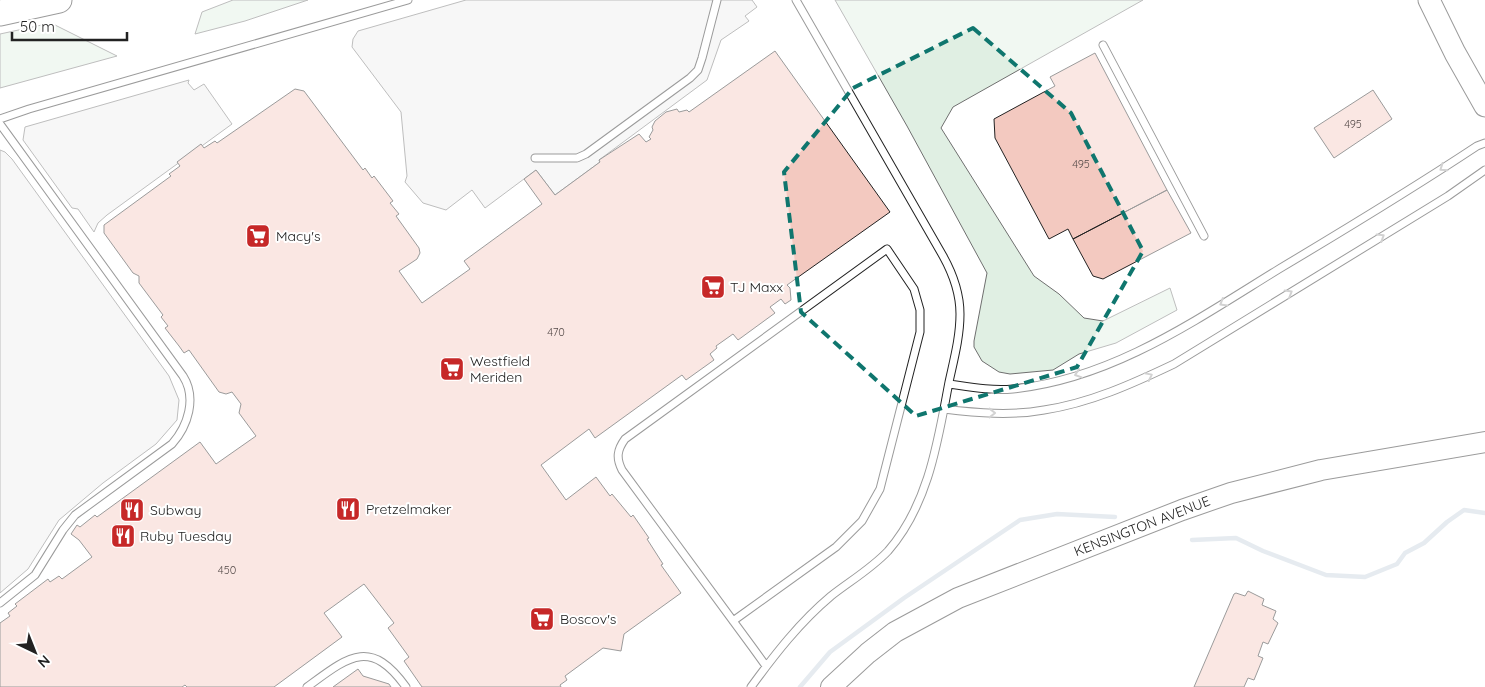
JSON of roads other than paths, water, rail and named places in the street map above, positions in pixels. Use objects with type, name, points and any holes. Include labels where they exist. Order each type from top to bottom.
[{"type":"highway","points":[[0,13],[59,0]]},
{"type":"main road","points":[[1428,0],[1485,106]]},
{"type":"main road","name":"KENSINGTON AVENUE","points":[[831,687],[868,653],[895,632],[958,598],[1182,510],[1231,493],[1321,470],[1485,442]]},
{"type":"lane","points":[[0,119],[408,0]]},
{"type":"lane","points":[[535,158],[577,158],[586,154],[690,78],[698,70],[717,0]]},
{"type":"lane","points":[[751,687],[786,640],[808,617],[832,596],[866,571],[887,551],[904,530],[926,484],[949,384],[960,314],[953,274],[796,0]]},
{"type":"lane","points":[[1103,45],[1204,236]]},
{"type":"lane","points":[[0,124],[183,376],[190,399],[188,418],[181,433],[172,444],[75,515],[63,530],[35,575],[0,603]]},
{"type":"lane","points":[[949,384],[982,389],[1011,389],[1068,378],[1127,357],[1161,340],[1325,242],[1477,146],[1485,143]]},
{"type":"lane","points":[[944,409],[980,413],[1043,411],[1075,403],[1138,381],[1174,364],[1448,196],[1485,170]]},
{"type":"lane","points":[[733,621],[836,547],[862,521],[880,489],[920,332],[920,310],[914,290],[887,249],[625,439],[620,446],[618,454],[622,470],[766,666]]},
{"type":"lane","points":[[307,687],[348,660],[363,656],[376,658],[387,664],[406,687]]},
{"type":"waterway","points":[[1192,540],[1236,538],[1263,551],[1326,575],[1365,577],[1397,564],[1405,553],[1424,543],[1447,522],[1464,510],[1485,513]]},
{"type":"waterway","points":[[800,687],[830,652],[904,598],[1020,520],[1057,514],[1115,517]]},
{"type":"place","name":"Macy's","points":[[258,236]]},
{"type":"place","name":"TJ Maxx","points":[[713,287]]},
{"type":"place","name":"Westfield Meriden","points":[[452,369]]},
{"type":"place","name":"Pretzelmaker","points":[[348,509]]},
{"type":"place","name":"Subway","points":[[132,510]]},
{"type":"place","name":"Ruby Tuesday","points":[[123,536]]},
{"type":"place","name":"Boscov's","points":[[542,619]]}]
